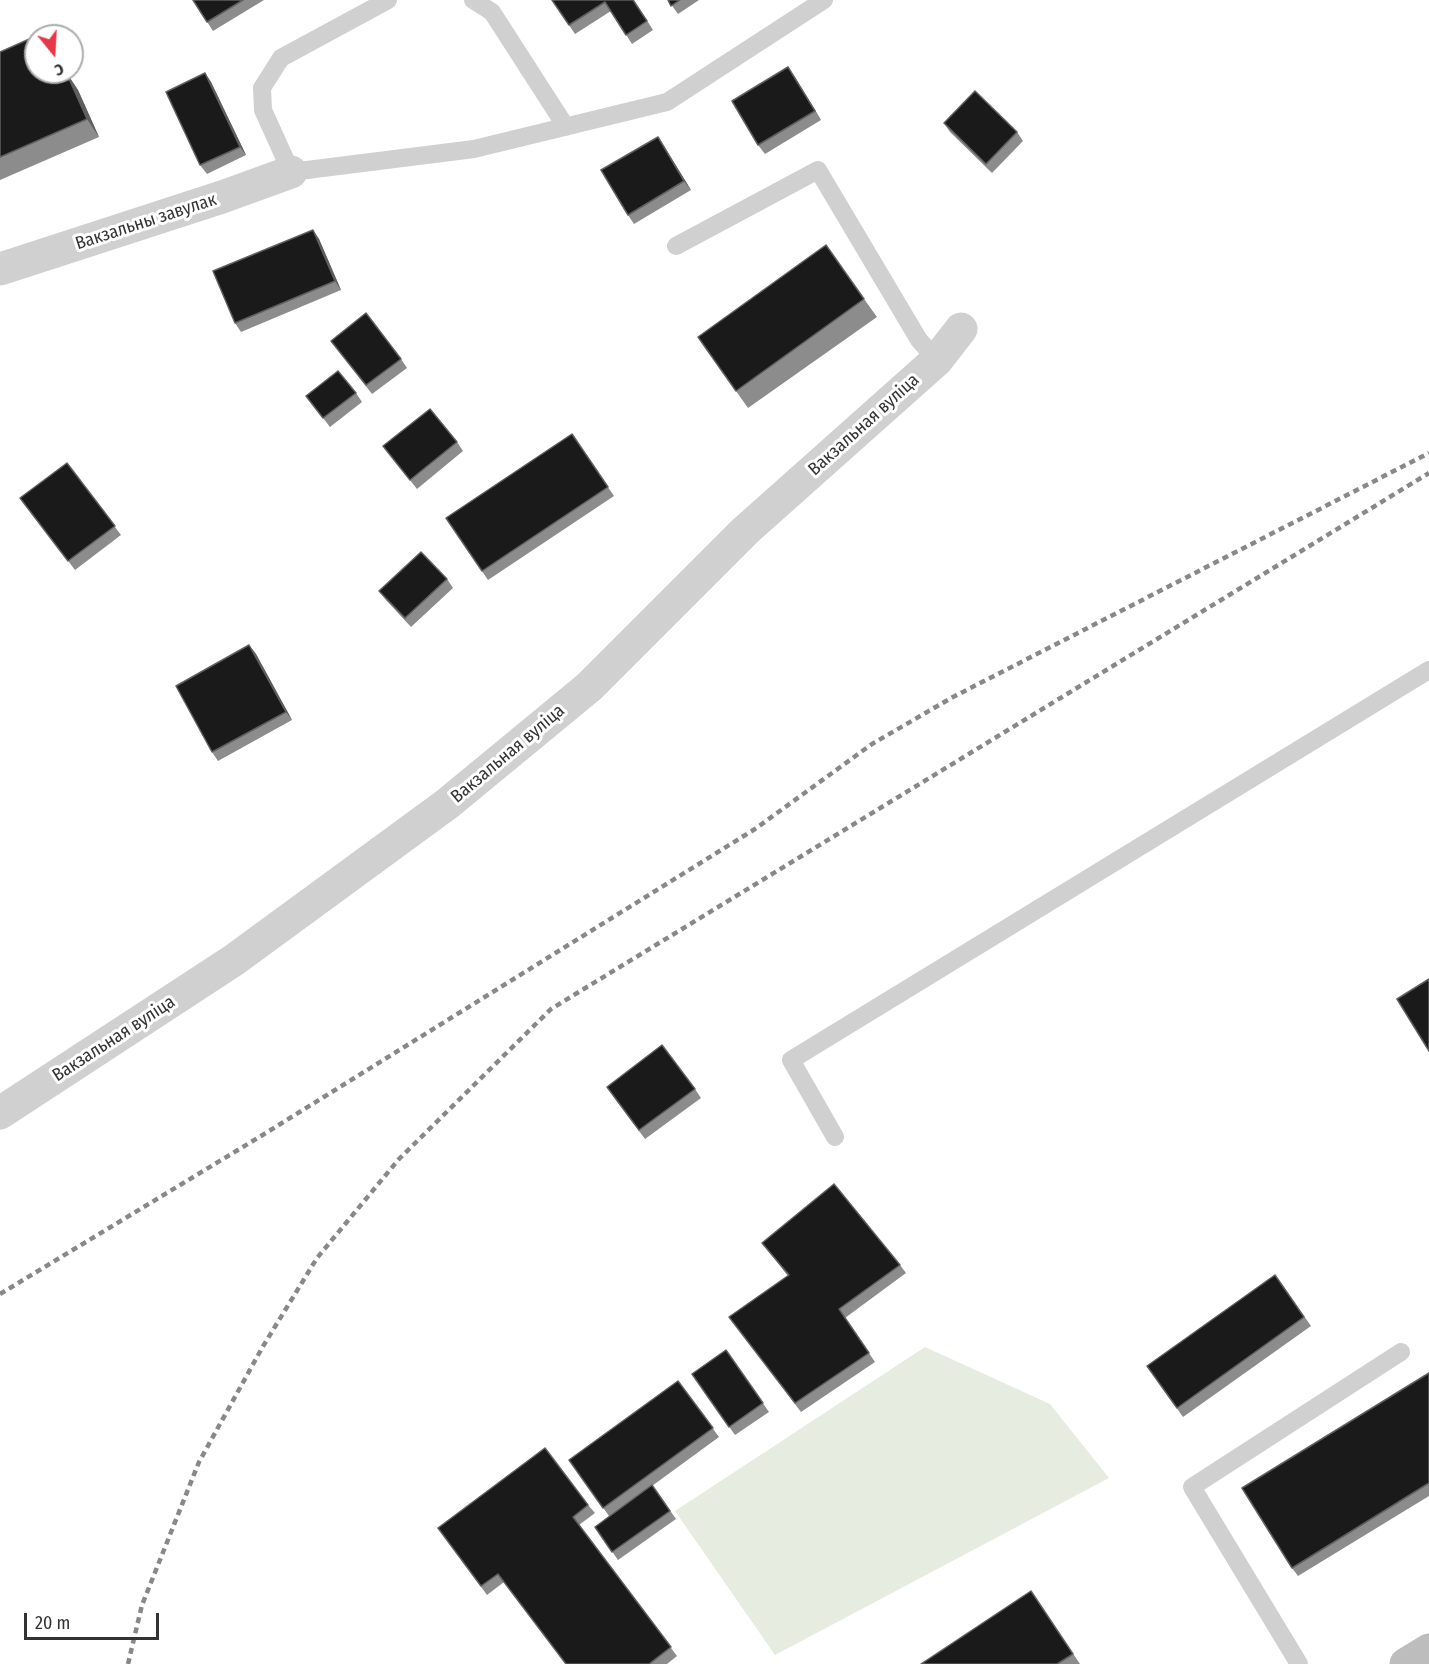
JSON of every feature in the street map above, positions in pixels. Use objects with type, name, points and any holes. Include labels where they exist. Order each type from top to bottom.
[{"type":"main road","points":[[1406,1664],[1429,1650]]},
{"type":"street","name":"Вакзальны завулак","points":[[0,269],[222,197],[291,172]]},
{"type":"street","name":"Вакзальная вуліца","points":[[0,1113],[234,960],[447,804],[589,687],[745,531],[937,360],[962,329]]},
{"type":"lane","points":[[388,0],[281,58],[262,88],[263,110],[291,172],[474,149],[667,102],[824,0]]},
{"type":"lane","points":[[473,0],[492,12],[566,127]]},
{"type":"lane","points":[[676,246],[818,170],[919,340],[937,360]]},
{"type":"lane","points":[[835,1137],[791,1060],[1429,670]]},
{"type":"lane","points":[[1299,1664],[1192,1487],[1401,1352]]},
{"type":"shaded area","points":[[925,1347],[1050,1404],[1109,1478],[775,1655],[675,1511]]},
{"type":"building","points":[[193,0],[243,0],[207,22]]},
{"type":"building","points":[[552,0],[633,0],[647,21],[626,35],[605,2],[569,25]]},
{"type":"building","points":[[668,0],[680,0],[671,6]]},
{"type":"building","points":[[24,41],[24,84],[71,84],[87,119],[0,157],[0,52]]},
{"type":"building","points":[[788,67],[815,111],[758,145],[732,101]]},
{"type":"building","points":[[205,73],[240,147],[200,165],[166,92]]},
{"type":"building","points":[[975,91],[1017,132],[986,164],[944,123]]},
{"type":"building","points":[[658,137],[684,181],[628,215],[601,170]]},
{"type":"building","points":[[313,230],[335,281],[235,323],[213,271]]},
{"type":"building","points":[[826,245],[864,299],[736,391],[698,337]]},
{"type":"building","points":[[366,313],[401,359],[366,385],[331,341]]},
{"type":"building","points":[[338,371],[356,393],[323,418],[306,396]]},
{"type":"building","points":[[430,409],[457,442],[410,480],[383,446]]},
{"type":"building","points":[[572,434],[608,487],[482,571],[446,518]]},
{"type":"building","points":[[67,463],[115,526],[68,561],[20,498]]},
{"type":"building","points":[[421,552],[447,579],[405,618],[379,591]]},
{"type":"building","points":[[249,645],[286,712],[212,752],[176,686]]},
{"type":"building","points":[[1429,979],[1429,1051],[1397,999]]},
{"type":"building","points":[[662,1045],[695,1089],[639,1130],[607,1087]]},
{"type":"building","points":[[834,1184],[900,1265],[839,1309],[869,1353],[795,1403],[729,1317],[789,1275],[762,1243]]},
{"type":"building","points":[[1275,1275],[1304,1317],[1177,1408],[1147,1366]]},
{"type":"building","points":[[726,1350],[763,1403],[729,1427],[692,1374]]},
{"type":"building","points":[[1429,1373],[1429,1483],[1292,1568],[1242,1488]]},
{"type":"building","points":[[678,1381],[713,1428],[603,1508],[569,1460]]},
{"type":"building","points":[[545,1448],[588,1505],[573,1517],[671,1647],[649,1664],[566,1664],[498,1574],[481,1586],[438,1528]]},
{"type":"building","points":[[652,1485],[670,1511],[612,1552],[595,1527]]},
{"type":"building","points":[[1031,1591],[1073,1654],[1057,1664],[921,1664]]},
{"type":"railway","points":[[0,1294],[261,1136],[755,829],[872,744],[953,697],[1429,453]]},
{"type":"railway","points":[[128,1664],[142,1605],[199,1462],[262,1348],[317,1258],[399,1159],[551,1009],[1429,473]]}]
